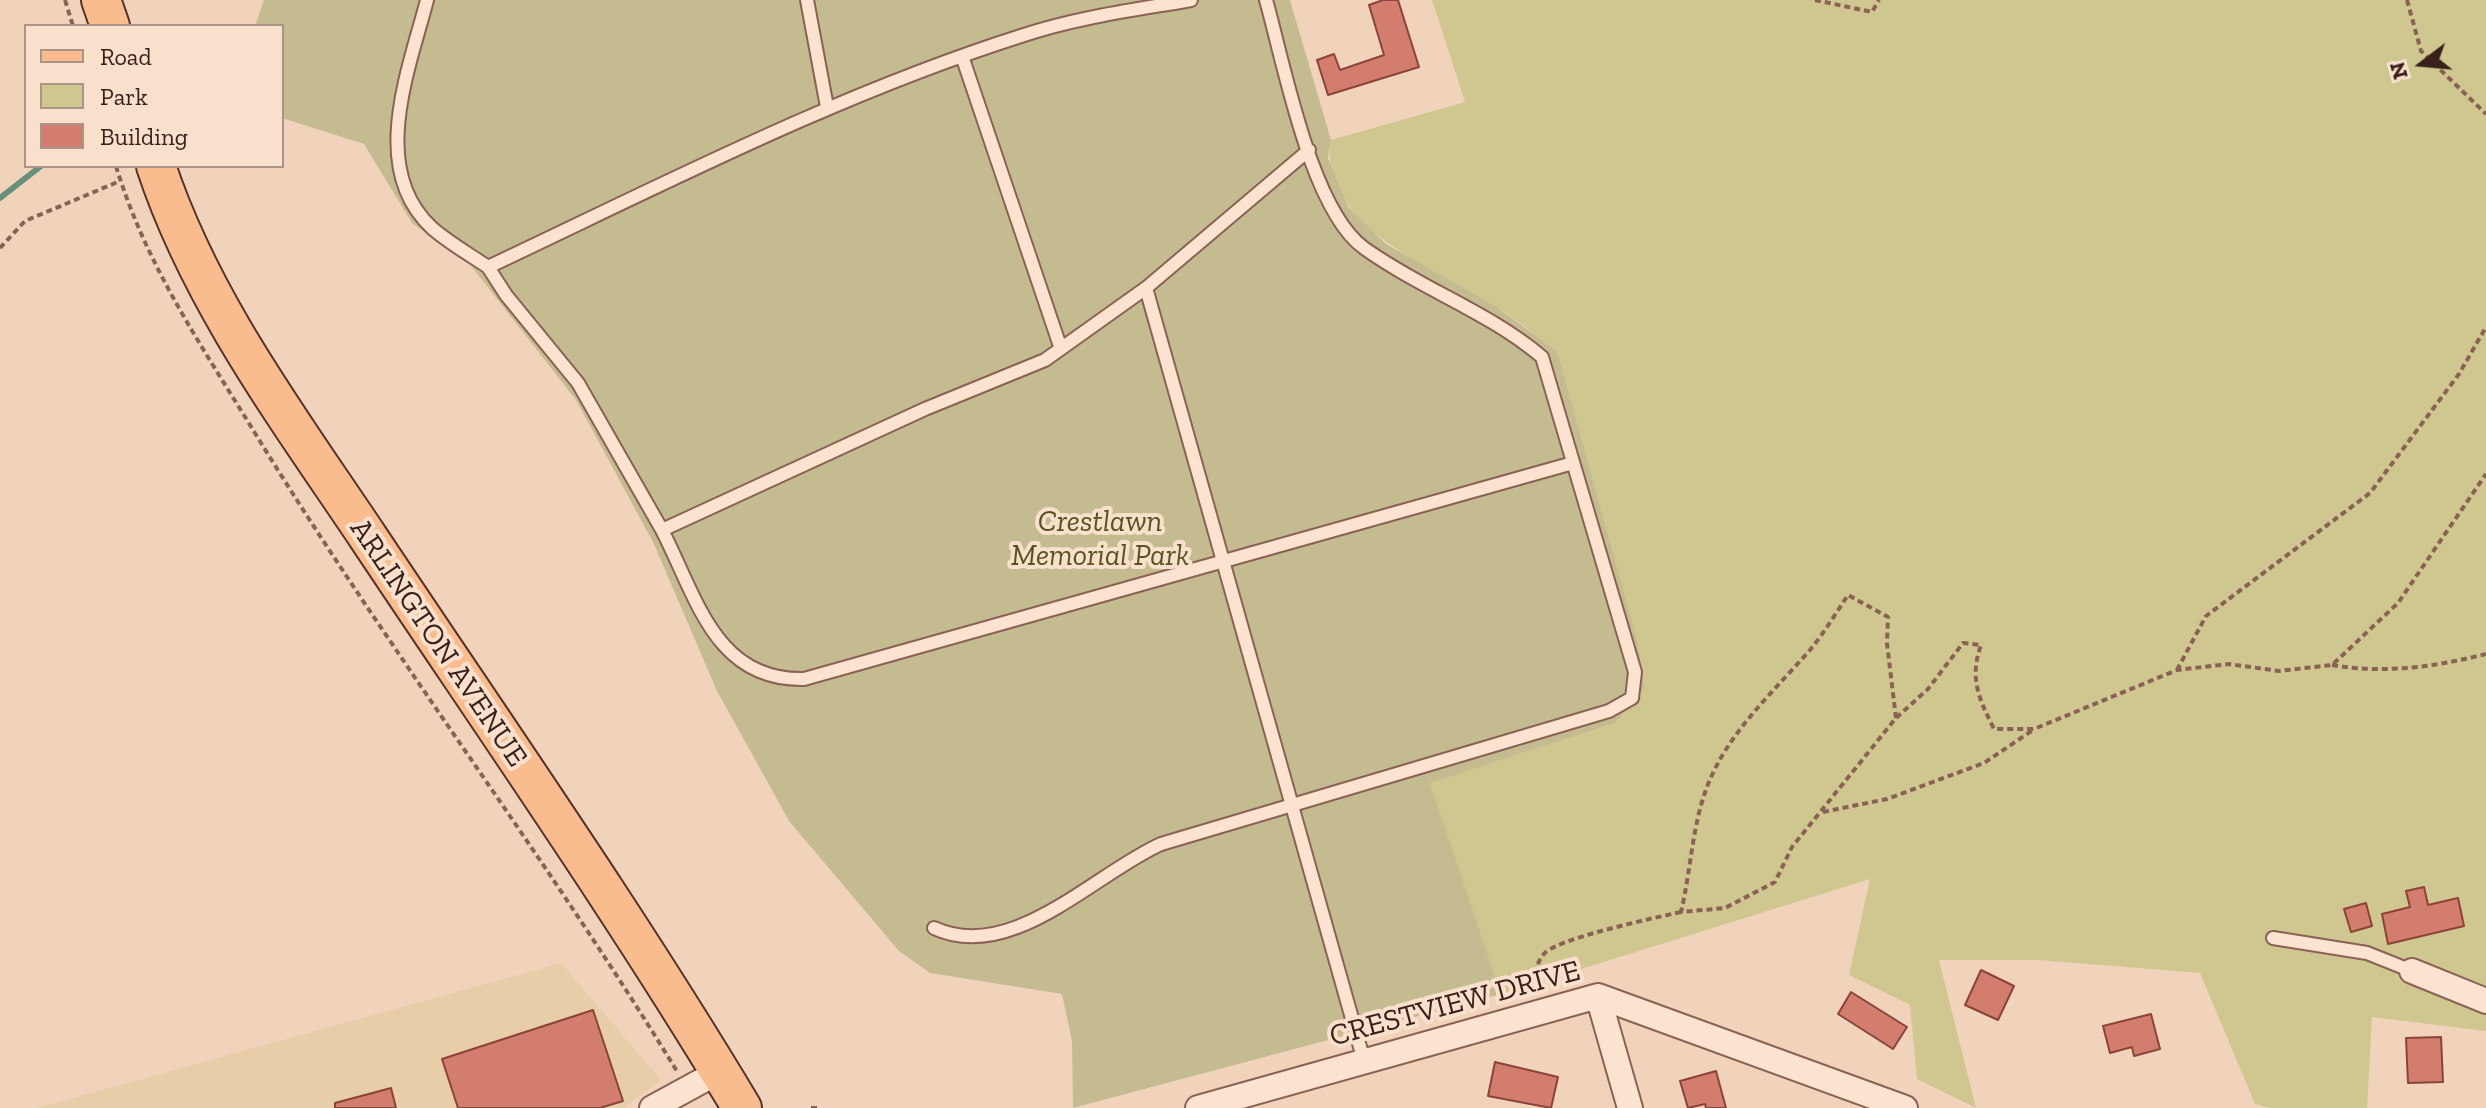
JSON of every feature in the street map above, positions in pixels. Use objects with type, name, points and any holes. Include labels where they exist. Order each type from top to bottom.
[{"type":"main road","points":[[101,0],[109,24]]},
{"type":"main road","name":"ARLINGTON AVENUE","points":[[157,168],[189,253],[246,354],[704,1080],[742,1108]]},
{"type":"street","points":[[2412,971],[2486,1001]]},
{"type":"street","points":[[1598,996],[1630,1108]]},
{"type":"street","name":"CRESTVIEW DRIVE","points":[[1198,1108],[1598,996],[1905,1108]]},
{"type":"street","points":[[652,1108],[704,1080]]},
{"type":"lane","points":[[427,0],[397,120],[397,156],[408,192],[430,226],[488,267],[506,295],[578,383],[662,530],[721,646],[747,668],[777,680],[819,675],[1573,463]]},
{"type":"lane","points":[[807,0],[827,107]]},
{"type":"lane","points":[[488,267],[827,107],[962,56],[1070,22],[1191,0]]},
{"type":"lane","points":[[934,928],[951,936],[976,938],[1026,923],[1075,898],[1132,857],[1161,844],[1609,711],[1632,698],[1635,672],[1542,357],[1510,330],[1472,312],[1362,247],[1329,205],[1309,150],[1266,0]]},
{"type":"lane","points":[[962,56],[1061,349]]},
{"type":"lane","points":[[662,530],[1061,349],[1146,288],[1309,150]]},
{"type":"lane","points":[[1146,288],[1364,1061]]},
{"type":"lane","points":[[2273,938],[2367,953],[2412,971]]},
{"type":"path","points":[[65,0],[72,24]]},
{"type":"path","points":[[1815,0],[1872,12],[1879,0]]},
{"type":"path","points":[[2407,0],[2421,51],[2486,114]]},
{"type":"path","points":[[117,168],[156,271],[332,557],[603,950],[704,1080]]},
{"type":"path","points":[[0,248],[25,221],[120,181]]},
{"type":"path","points":[[2177,670],[2206,616],[2370,493],[2459,374],[2486,327]]},
{"type":"path","points":[[2332,665],[2398,603],[2486,474]]},
{"type":"path","points":[[1681,912],[1692,866],[1697,813],[1713,773],[1753,713],[1812,647],[1848,595],[1888,617],[1887,644],[1896,718]]},
{"type":"path","points":[[1542,1012],[1536,969],[1546,952],[1603,931],[1681,912],[1725,908],[1775,882],[1792,847],[1896,718],[1928,689],[1963,643],[1981,645],[1974,665],[1976,694],[1994,729],[2034,729]]},
{"type":"path","points":[[1821,812],[1887,799],[1984,763],[2034,729],[2089,703],[2132,691],[2177,670],[2229,664],[2279,671],[2332,665],[2371,672],[2443,664],[2486,654]]},
{"type":"path","points":[[811,1108],[818,1108]]},
{"type":"shaded area","points":[[561,963],[661,1080],[624,1108],[37,1108]]},
{"type":"green space","name":"Crestlawn Memorial Park","points":[[264,0],[1290,0],[1331,140],[1328,158],[1348,207],[1386,244],[1494,305],[1557,351],[1638,644],[1644,689],[1615,723],[1430,783],[1501,994],[1073,1108],[1072,1041],[1062,994],[930,973],[899,951],[789,821],[717,691],[653,542],[576,400],[472,267],[412,223],[364,144],[284,119],[284,24],[256,24]]},
{"type":"green space","points":[[1432,0],[2486,0],[2486,1031],[2372,1017],[2367,1108],[2270,1108],[2255,1104],[2200,973],[2038,960],[1939,960],[1976,1108],[1917,1079],[1910,1005],[1849,975],[1870,879],[1501,994],[1429,783],[1615,723],[1557,351],[1500,309],[1384,240],[1360,220],[1342,196],[1332,170],[1331,140],[1465,102]]},
{"type":"building","points":[[1383,0],[1398,0],[1419,67],[1328,95],[1317,60],[1334,54],[1340,70],[1384,55],[1369,5]]},
{"type":"building","points":[[2424,887],[2428,905],[2458,898],[2464,926],[2388,944],[2382,914],[2410,907],[2406,891]]},
{"type":"building","points":[[2366,903],[2372,926],[2351,932],[2344,909]]},
{"type":"building","points":[[1981,970],[2014,986],[1998,1020],[1965,1005]]},
{"type":"building","points":[[1851,992],[1907,1027],[1893,1049],[1838,1014]]},
{"type":"building","points":[[593,1010],[623,1101],[600,1108],[458,1108],[442,1059]]},
{"type":"building","points":[[2151,1014],[2160,1049],[2134,1056],[2132,1047],[2110,1053],[2103,1026]]},
{"type":"building","points":[[2441,1037],[2443,1082],[2408,1083],[2406,1038]]},
{"type":"building","points":[[1495,1062],[1558,1077],[1551,1108],[1488,1096]]},
{"type":"building","points":[[1716,1071],[1726,1108],[1706,1108],[1705,1104],[1688,1108],[1680,1081]]},
{"type":"building","points":[[391,1088],[396,1108],[335,1108],[335,1103]]},
{"type":"waterway","points":[[0,198],[38,168]]}]
